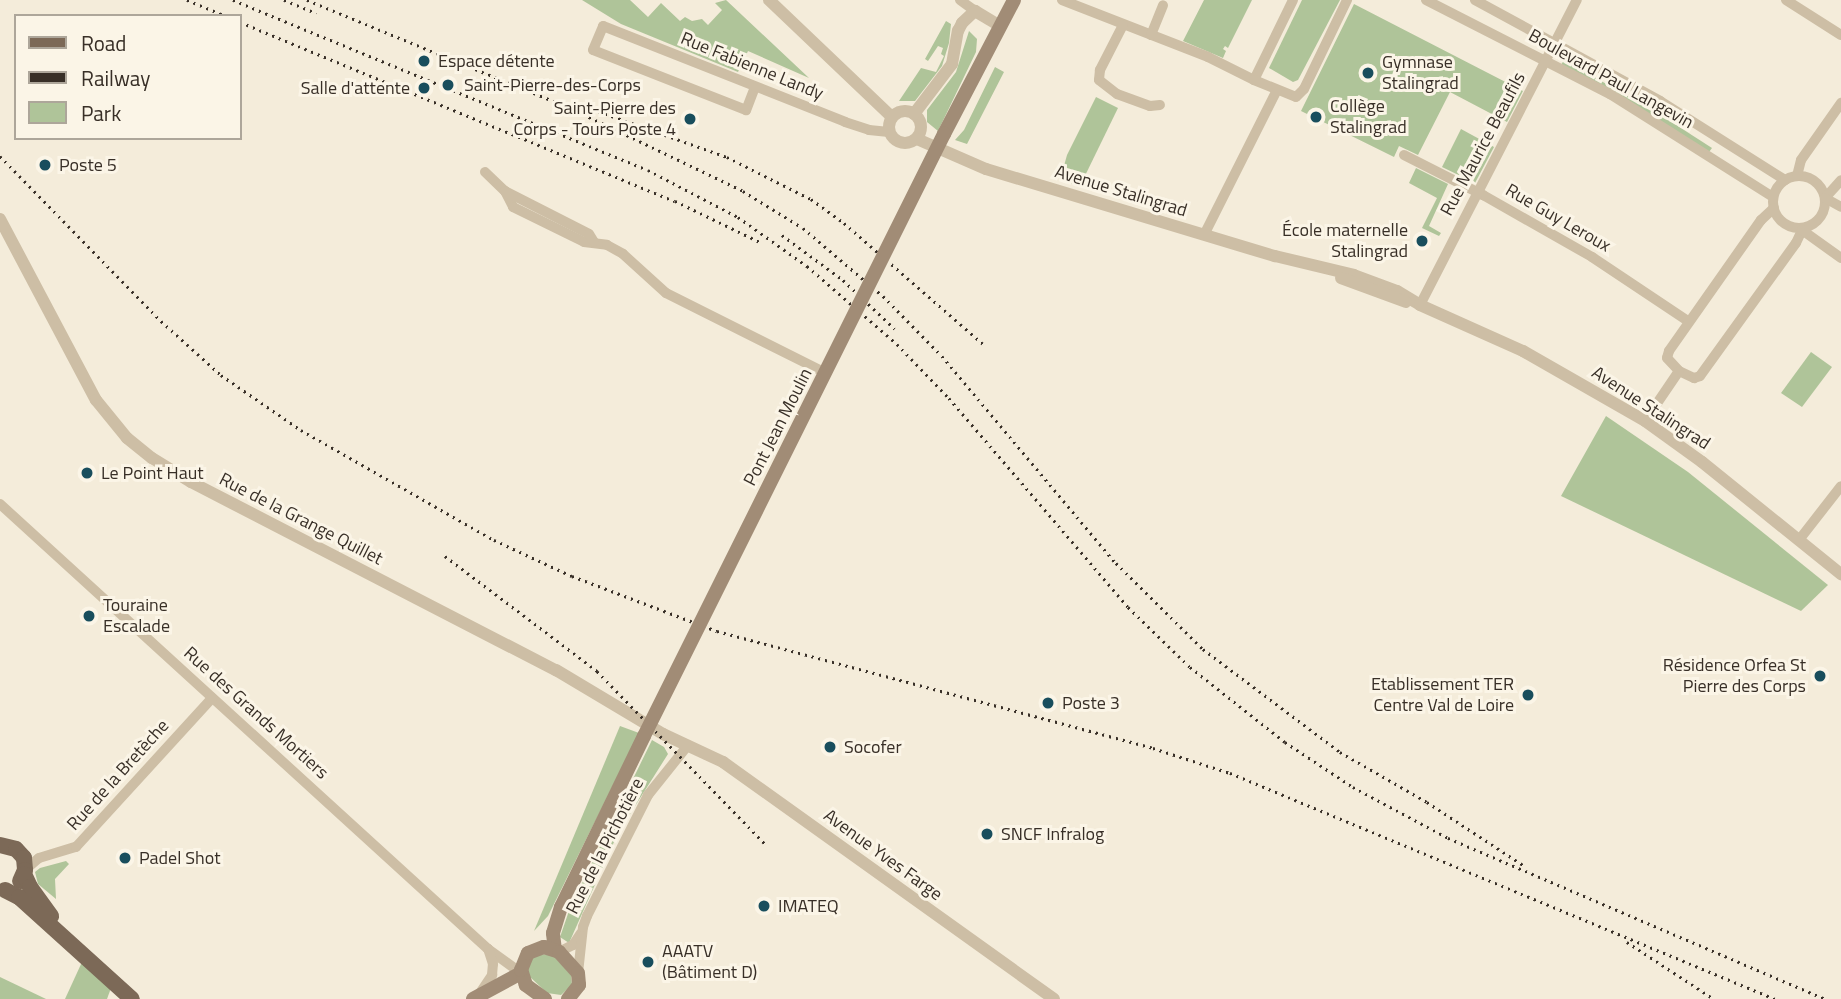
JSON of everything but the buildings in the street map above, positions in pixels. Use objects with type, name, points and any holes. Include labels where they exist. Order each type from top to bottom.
[{"type":"main road","name":"Pont Jean Moulin","points":[[561,907],[944,134],[1014,0]]},
{"type":"main road","points":[[5,845],[24,858],[30,887],[50,914],[103,972]]},
{"type":"main road","points":[[2,890],[19,883],[25,872]]},
{"type":"main road","points":[[2,890],[23,901],[132,999]]},
{"type":"main road","points":[[557,951],[553,933],[561,907]]},
{"type":"main road","points":[[472,999],[521,973],[530,952],[561,907]]},
{"type":"main road","points":[[530,952],[544,947],[557,951],[578,973],[579,985],[568,999]]},
{"type":"main road","points":[[521,973],[530,990],[545,999]]},
{"type":"street","points":[[769,0],[892,117]]},
{"type":"street","points":[[960,0],[1000,26]]},
{"type":"street","points":[[1062,0],[1208,57],[1289,96],[1300,94],[1347,0]]},
{"type":"street","points":[[1254,80],[1293,0]]},
{"type":"street","name":"Boulevard Paul Langevin","points":[[1426,0],[1546,61],[1666,128],[1774,202]]},
{"type":"street","name":"Boulevard Paul Langevin","points":[[1475,0],[1692,120],[1785,180]]},
{"type":"street","name":"Rue Maurice Beaufils","points":[[1420,304],[1577,0]]},
{"type":"street","points":[[1786,0],[1841,35]]},
{"type":"street","points":[[1151,35],[1163,5]]},
{"type":"street","points":[[914,114],[949,70],[956,54],[960,26],[975,11]]},
{"type":"street","points":[[1123,25],[1100,69],[1099,80],[1117,94],[1150,106],[1160,105]]},
{"type":"street","name":"Rue Fabienne Landy","points":[[755,87],[746,110],[593,50],[603,26],[869,131],[889,132]]},
{"type":"street","points":[[1204,234],[1277,90]]},
{"type":"street","points":[[1797,176],[1801,160],[1841,103]]},
{"type":"street","points":[[905,111],[914,114],[921,128],[917,139],[904,144],[895,140],[889,132],[892,117],[905,111]]},
{"type":"street","name":"Avenue Stalingrad","points":[[917,139],[986,169],[1318,268],[1367,290],[1420,304],[1523,351],[1645,421],[1702,462],[1841,574]]},
{"type":"street","name":"Rue Guy Leroux","points":[[1404,155],[1478,192],[1592,257],[1688,321]]},
{"type":"street","points":[[485,172],[505,191],[513,207],[584,242],[594,242],[623,254],[666,293],[826,373]]},
{"type":"street","points":[[1841,180],[1825,198],[1821,217],[1802,230],[1796,243],[1700,376],[1694,378],[1679,371],[1667,358],[1688,321],[1774,202],[1785,180],[1797,176],[1814,180],[1825,198],[1841,207]]},
{"type":"street","points":[[1774,202],[1784,223],[1802,230],[1841,258]]},
{"type":"street","name":"Rue de la Grange Quillet","points":[[0,219],[96,400],[127,438],[191,482],[291,536],[337,556],[556,670],[638,720],[688,745]]},
{"type":"street","points":[[1645,421],[1679,371]]},
{"type":"street","points":[[1799,540],[1841,486]]},
{"type":"street","name":"Rue des Grands Mortiers","points":[[0,504],[488,949],[521,973]]},
{"type":"street","name":"Rue de la Bretèche","points":[[25,872],[39,858],[76,847],[212,698]]},
{"type":"street","name":"Rue de la Pichotière","points":[[578,973],[583,927],[648,795],[688,745]]},
{"type":"street","name":"Avenue Yves Farge","points":[[688,745],[737,771],[1054,999]]},
{"type":"street","points":[[5,845],[39,858]]},
{"type":"street","points":[[557,951],[573,945],[583,927]]},
{"type":"street","points":[[472,999],[491,978],[493,964],[488,949]]},
{"type":"street","points":[[499,956],[510,957],[530,952]]},
{"type":"green space","points":[[582,0],[630,0],[648,17],[661,3],[680,21],[685,17],[692,21],[702,19],[708,25],[722,10],[715,3],[726,0],[809,78],[748,51],[738,72],[621,24]]},
{"type":"green space","points":[[1204,0],[1252,0],[1228,48],[1225,46],[1223,49],[1226,51],[1223,58],[1183,41]]},
{"type":"green space","points":[[1302,0],[1340,0],[1298,80],[1293,82],[1269,68]]},
{"type":"green space","points":[[1354,4],[1523,91],[1507,122],[1450,92],[1418,155],[1399,146],[1394,157],[1301,111]]},
{"type":"green space","points":[[946,21],[951,24],[942,66],[915,101],[899,101],[921,68],[936,72],[944,56],[941,54],[943,48],[938,46],[928,61],[925,59]]},
{"type":"green space","points":[[969,31],[977,39],[976,52],[938,131],[927,122],[927,110],[956,72]]},
{"type":"green space","points":[[1564,60],[1656,112],[1712,148],[1709,152],[1561,65]]},
{"type":"green space","points":[[995,67],[1004,72],[967,144],[955,140],[964,130]]},
{"type":"green space","points":[[1096,97],[1118,108],[1080,186],[1060,180],[1067,155]]},
{"type":"green space","points":[[1461,129],[1494,147],[1475,183],[1442,167]]},
{"type":"green space","points":[[1416,168],[1448,184],[1429,226],[1441,233],[1439,236],[1422,228],[1437,198],[1409,183]]},
{"type":"green space","points":[[1811,352],[1832,367],[1802,407],[1781,393]]},
{"type":"green space","points":[[1606,416],[1688,472],[1828,585],[1801,611],[1561,496]]},
{"type":"green space","points":[[620,726],[639,733],[548,916],[534,931]]},
{"type":"green space","points":[[652,740],[664,747],[668,754],[618,833],[569,943],[560,937],[570,908]]},
{"type":"green space","points":[[66,861],[69,864],[55,879],[56,899],[38,884],[35,872]]},
{"type":"green space","points":[[552,954],[571,975],[572,985],[561,995],[547,993],[528,975],[528,963],[534,955]]},
{"type":"green space","points":[[82,962],[111,988],[107,999],[65,999]]},
{"type":"green space","points":[[0,977],[46,999],[0,999]]},
{"type":"railway","points":[[187,0],[221,14]]},
{"type":"railway","points":[[233,0],[648,170],[738,217],[807,266],[897,344],[949,398],[1128,607],[1190,667],[1285,742],[1353,787],[1448,838],[1826,999]]},
{"type":"railway","points":[[284,0],[317,13]]},
{"type":"railway","points":[[307,0],[570,108],[743,191],[803,228],[883,296],[942,356],[1116,563],[1203,649],[1340,752],[1427,802],[1523,865]]},
{"type":"railway","points":[[242,23],[675,201],[762,243]]},
{"type":"railway","points":[[592,109],[727,157],[811,199],[844,223],[983,344]]},
{"type":"railway","points":[[0,156],[161,321],[221,375],[301,430],[494,540],[572,576],[717,631],[1153,748],[1230,773],[1775,999]]},
{"type":"railway","points":[[782,235],[843,280],[895,329]]},
{"type":"railway","points":[[445,556],[597,671],[766,845]]},
{"type":"railway","points":[[824,904],[827,908]]},
{"type":"railway","points":[[1627,942],[1714,999]]},
{"type":"place","name":"Espace détente","points":[[424,61]]},
{"type":"place","name":"Gymnase Stalingrad","points":[[1368,73]]},
{"type":"place","name":"Saint-Pierre-des-Corps","points":[[448,85]]},
{"type":"place","name":"Salle d'attente","points":[[424,88]]},
{"type":"place","name":"Collège Stalingrad","points":[[1316,117]]},
{"type":"place","name":"Saint-Pierre des Corps - Tours Poste 4","points":[[690,119]]},
{"type":"place","name":"Poste 5","points":[[45,165]]},
{"type":"place","name":"École maternelle Stalingrad","points":[[1422,241]]},
{"type":"place","name":"Le Point Haut","points":[[87,473]]},
{"type":"place","name":"Touraine Escalade","points":[[89,616]]},
{"type":"place","name":"Résidence Orfea St Pierre des Corps","points":[[1820,676]]},
{"type":"place","name":"Etablissement TER Centre Val de Loire","points":[[1528,695]]},
{"type":"place","name":"Poste 3","points":[[1048,703]]},
{"type":"place","name":"Socofer","points":[[830,747]]},
{"type":"place","name":"SNCF Infralog","points":[[987,834]]},
{"type":"place","name":"Padel Shot","points":[[125,858]]},
{"type":"place","name":"IMATEQ","points":[[764,906]]},
{"type":"place","name":"AAATV (Bâtiment D)","points":[[648,962]]}]
